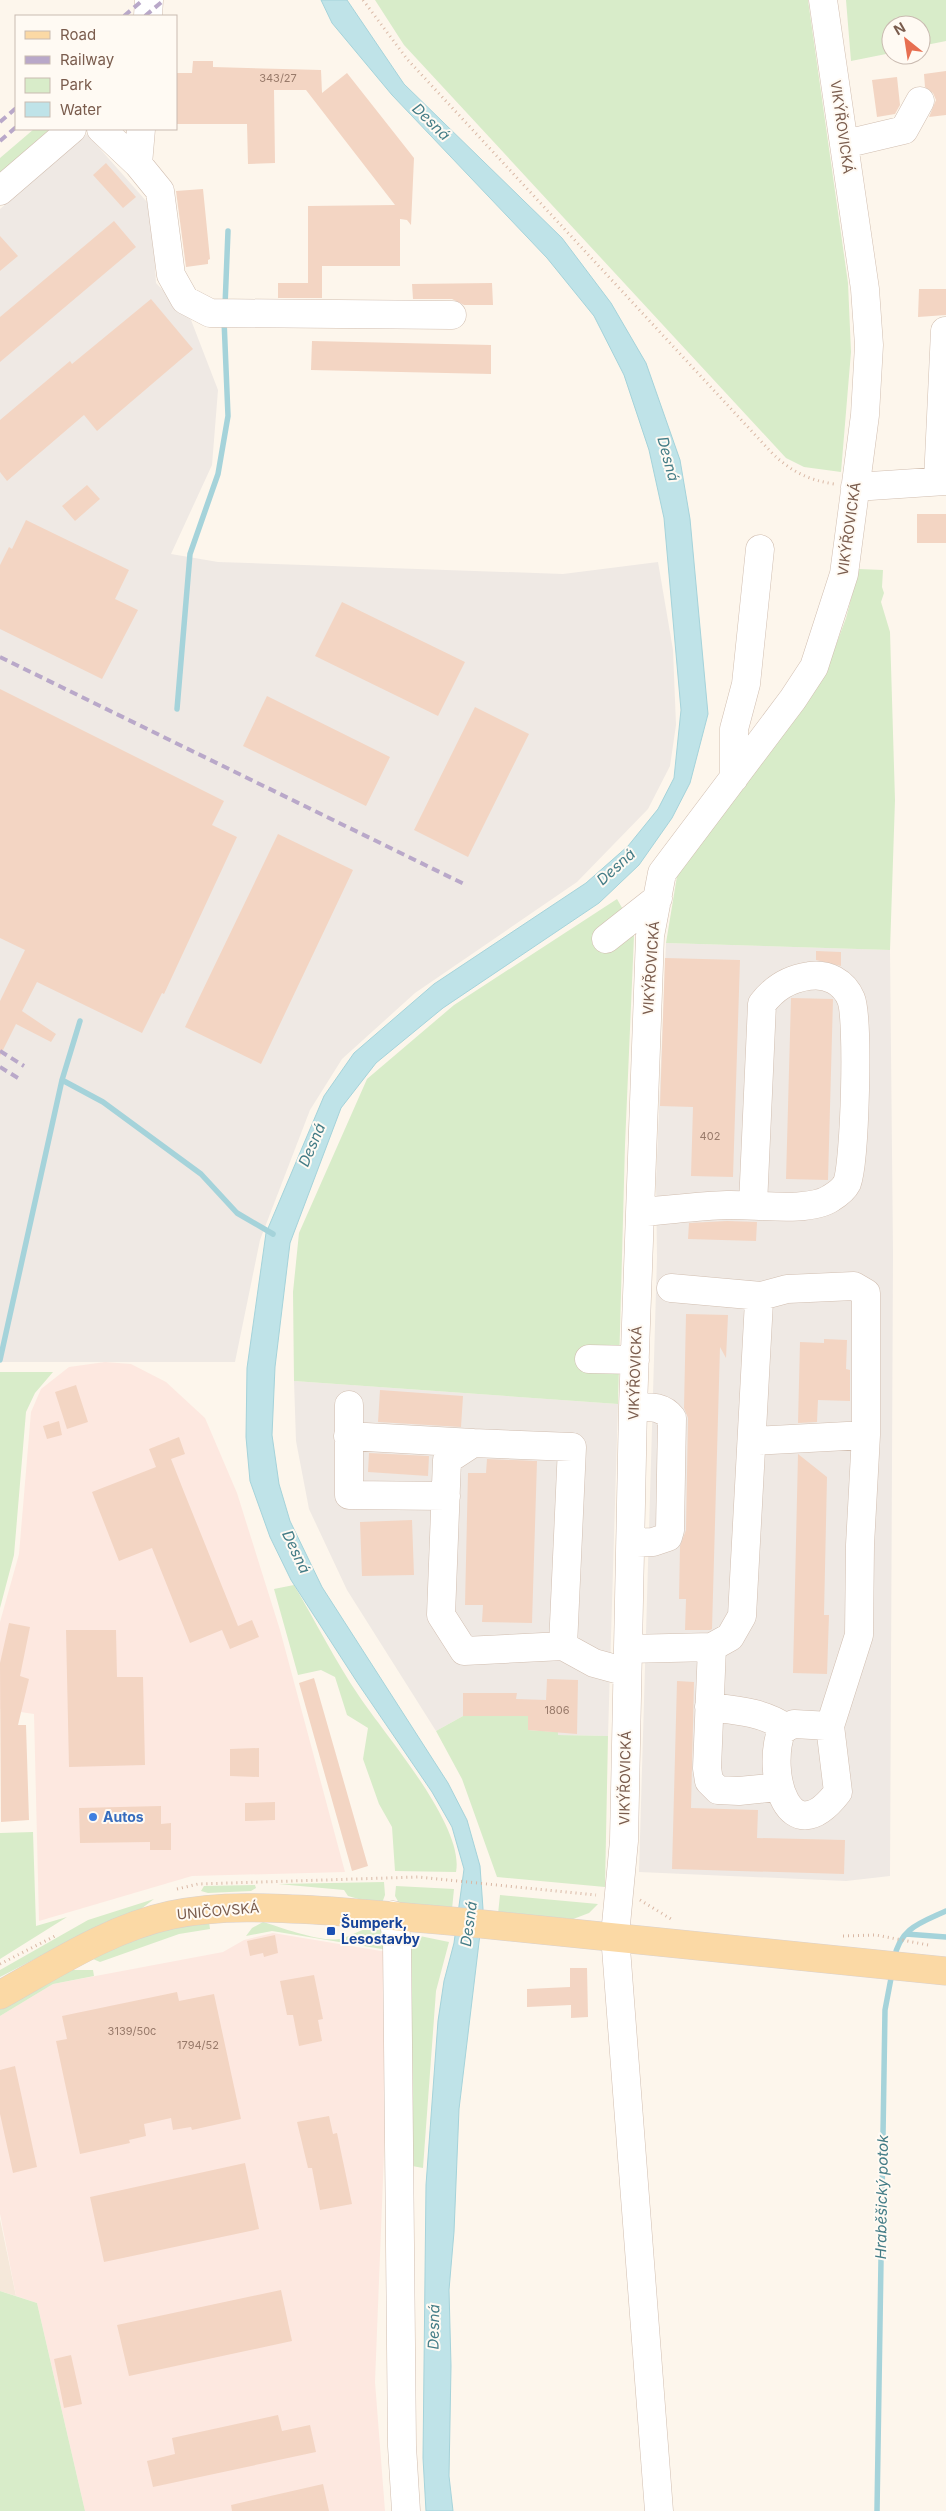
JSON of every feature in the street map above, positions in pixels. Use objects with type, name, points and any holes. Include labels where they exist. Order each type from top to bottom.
[{"type":"main road","name":"UNIČOVSKÁ","points":[[0,1995],[102,1940],[170,1915],[200,1910],[260,1907],[423,1918],[615,1935],[875,1964],[915,1955],[946,1971]]},
{"type":"street","points":[[148,15],[149,0]]},
{"type":"street","name":"VIKÝŘOVICKÁ","points":[[659,2511],[615,1935],[617,1897],[624,1841],[633,1407],[650,936],[662,873],[793,699],[814,667],[844,574],[865,415],[869,345],[865,289],[824,0]]},
{"type":"street","points":[[845,144],[904,130],[920,101]]},
{"type":"street","points":[[0,191],[71,130]]},
{"type":"street","points":[[102,130],[138,164],[160,191],[170,275],[185,300],[210,313],[452,315]]},
{"type":"street","points":[[138,164],[141,130]]},
{"type":"street","points":[[855,487],[942,481],[945,331]]},
{"type":"street","points":[[734,778],[734,729],[746,684],[760,549]]},
{"type":"street","points":[[606,939],[658,898]]},
{"type":"street","points":[[640,1212],[725,1205],[805,1207],[829,1200],[846,1185],[852,1153],[855,1011],[851,998],[845,988],[826,976],[811,975],[789,981],[776,988],[762,1004],[753,1205]]},
{"type":"street","points":[[671,1288],[762,1296],[787,1289],[854,1286],[866,1293],[866,1435],[860,1545],[859,1635],[830,1726],[838,1792],[827,1807],[806,1816],[794,1812],[783,1800],[779,1787],[777,1742],[782,1729],[794,1724],[830,1726]]},
{"type":"street","points":[[473,1443],[447,1460],[441,1615],[464,1651],[563,1646],[594,1662],[628,1661],[712,1647],[730,1637],[742,1616],[753,1441],[759,1301],[762,1296]]},
{"type":"street","points":[[589,1359],[635,1360]]},
{"type":"street","points":[[349,1405],[348,1495],[446,1496]]},
{"type":"street","points":[[631,1543],[653,1542],[668,1537],[670,1530],[672,1418],[666,1410],[659,1408],[633,1407]]},
{"type":"street","points":[[753,1441],[866,1435]]},
{"type":"street","points":[[348,1436],[572,1447],[563,1646]]},
{"type":"street","points":[[712,1647],[707,1768],[709,1781],[718,1790],[739,1791],[779,1787]]},
{"type":"street","points":[[709,1707],[736,1710],[774,1720],[786,1728]]},
{"type":"street","points":[[393,1916],[397,1942],[402,2446],[406,2511]]},
{"type":"path","points":[[363,0],[407,60],[782,464],[792,471],[814,480],[855,487]]},
{"type":"path","points":[[421,1878],[617,1897]]},
{"type":"path","points":[[888,1937],[915,1955]]},
{"type":"shaded area","points":[[87,134],[147,202],[154,248],[156,283],[191,320],[218,390],[212,465],[171,554],[218,562],[563,574],[658,562],[673,650],[676,725],[670,766],[648,809],[577,882],[415,993],[342,1059],[310,1110],[260,1240],[235,1362],[0,1362],[0,209]]},
{"type":"shaded area","points":[[666,943],[890,950],[893,1253],[890,1876],[846,1881],[639,1872],[657,1257],[656,1182]]},
{"type":"shaded area","points":[[105,1362],[131,1364],[166,1382],[205,1418],[237,1493],[280,1630],[345,1872],[192,1876],[39,1921],[34,1714],[0,1709],[0,1622],[19,1554],[31,1412],[41,1389],[69,1367]]},
{"type":"shaded area","points":[[294,1381],[618,1404],[608,1736],[558,1735],[558,1732],[528,1730],[516,1716],[463,1716],[436,1731],[347,1590],[309,1509],[296,1441]]},
{"type":"shaded area","points":[[273,1933],[387,1952],[385,2129],[375,2382],[385,2511],[85,2511],[37,2303],[16,2296],[0,2214],[0,2016],[53,1984],[223,1952],[244,1940]]},
{"type":"shaded area","points":[[0,2219],[16,2296],[0,2291]]},
{"type":"green space","points":[[375,0],[808,0],[848,283],[851,352],[841,472],[804,467],[786,458],[404,45]]},
{"type":"green space","points":[[846,0],[946,0],[946,41],[931,44],[931,15],[881,15],[881,55],[851,61]]},
{"type":"green space","points":[[33,130],[49,130],[0,173],[0,158]]},
{"type":"green space","points":[[859,569],[883,570],[882,587],[884,593],[881,602],[890,632],[895,800],[890,950],[666,943],[677,876],[826,672],[846,618]]},
{"type":"green space","points":[[617,899],[629,920],[634,936],[625,1145],[618,1404],[294,1381],[293,1292],[299,1233],[367,1079],[454,1005]]},
{"type":"green space","points":[[0,1372],[53,1372],[35,1393],[26,1412],[14,1555],[0,1608]]},
{"type":"green space","points":[[294,1585],[350,1683],[421,1781],[436,1806],[448,1831],[455,1853],[456,1872],[395,1871],[392,1827],[379,1804],[363,1759],[368,1728],[347,1715],[335,1677],[321,1670],[298,1675],[274,1589]]},
{"type":"green space","points":[[528,1715],[528,1730],[558,1732],[558,1735],[608,1736],[605,1887],[497,1877],[462,1779],[436,1731],[463,1716]]},
{"type":"green space","points":[[33,1832],[36,1926],[67,1917],[0,1959],[0,1833]]},
{"type":"green space","points":[[384,1882],[385,1895],[382,1903],[373,1903],[348,1896],[344,1890],[278,1884]]},
{"type":"green space","points":[[255,1885],[256,1888],[251,1891],[208,1893],[201,1891],[204,1886]]},
{"type":"green space","points":[[396,1886],[454,1889],[452,1909],[399,1903],[395,1896]]},
{"type":"green space","points":[[500,1895],[598,1904],[589,1913],[568,1921],[498,1914]]},
{"type":"green space","points":[[154,1899],[141,1909],[106,1922],[0,1977],[0,1970],[88,1920]]},
{"type":"green space","points":[[209,1922],[210,1929],[179,1934],[100,1962],[86,1956],[159,1926]]},
{"type":"green space","points":[[263,1922],[301,1934],[331,1939],[340,1939],[362,1930],[378,1929],[384,1932],[388,1950],[272,1931],[246,1936],[252,1928]]},
{"type":"green space","points":[[410,1934],[449,1942],[436,1991],[423,2168],[407,2165],[405,1949]]},
{"type":"green space","points":[[69,1970],[93,1970],[94,1976],[53,1984],[0,2016],[0,2007]]},
{"type":"green space","points":[[0,2291],[37,2303],[85,2511],[0,2511]]},
{"type":"water","name":"Desná","points":[[321,0],[347,0],[404,84],[562,238],[611,303],[646,363],[680,460],[690,519],[708,714],[690,783],[672,818],[639,865],[599,903],[443,1008],[376,1063],[341,1108],[290,1243],[275,1367],[272,1435],[279,1484],[290,1521],[322,1587],[448,1783],[467,1820],[480,1866],[483,1909],[459,2109],[454,2232],[449,2290],[451,2366],[449,2476],[453,2511],[426,2511],[423,2458],[426,2185],[438,2021],[444,1981],[454,1943],[464,1869],[452,1827],[432,1792],[357,1682],[291,1580],[270,1537],[250,1481],[246,1437],[247,1368],[266,1233],[324,1096],[354,1053],[434,984],[586,883],[628,846],[658,809],[674,778],[681,710],[664,518],[649,450],[624,375],[594,316],[547,258],[392,95],[332,23]]},
{"type":"building","points":[[193,61],[213,61],[213,67],[321,70],[322,93],[347,73],[414,158],[411,225],[407,220],[400,219],[400,266],[322,266],[322,298],[278,298],[278,283],[308,283],[308,206],[395,205],[306,90],[274,90],[275,163],[248,164],[247,124],[178,124],[178,73],[192,73]]},
{"type":"building","points":[[946,71],[946,115],[929,117],[936,100],[933,93],[925,87],[924,74]]},
{"type":"building","points":[[897,77],[900,105],[895,114],[877,117],[872,80]]},
{"type":"building","points":[[106,163],[136,197],[123,208],[93,175]]},
{"type":"building","points":[[203,189],[210,259],[208,264],[186,267],[176,191]]},
{"type":"building","points":[[114,221],[136,247],[0,362],[0,317]]},
{"type":"building","points":[[0,236],[18,256],[0,271]]},
{"type":"building","points":[[492,283],[493,305],[464,305],[452,299],[413,299],[412,284]]},
{"type":"building","points":[[919,289],[946,289],[946,315],[918,317]]},
{"type":"building","points":[[151,299],[193,349],[97,431],[84,415],[7,481],[0,472],[0,420],[70,361],[72,364]]},
{"type":"building","points":[[312,341],[491,345],[491,374],[311,370]]},
{"type":"building","points":[[87,485],[100,499],[75,521],[62,506]]},
{"type":"building","points":[[917,514],[946,514],[946,543],[917,543]]},
{"type":"building","points":[[26,520],[129,570],[115,599],[138,610],[102,679],[0,629],[0,565],[9,547],[12,549]]},
{"type":"building","points":[[342,602],[465,662],[438,716],[315,656]]},
{"type":"building","points":[[0,689],[224,801],[212,825],[237,837],[164,994],[162,993],[142,1033],[37,982],[22,1011],[56,1034],[51,1042],[16,1024],[0,1056],[0,1001],[25,950],[0,938]]},
{"type":"building","points":[[267,696],[390,757],[366,806],[243,746]]},
{"type":"building","points":[[475,707],[529,734],[468,857],[414,830]]},
{"type":"building","points":[[278,834],[353,870],[261,1064],[185,1027]]},
{"type":"building","points":[[816,951],[841,952],[841,966],[816,960]]},
{"type":"building","points":[[665,958],[740,960],[733,1177],[691,1176],[693,1107],[660,1106]]},
{"type":"building","points":[[791,998],[833,999],[828,1180],[786,1179]]},
{"type":"building","points":[[757,1222],[756,1241],[688,1239],[689,1223]]},
{"type":"building","points":[[686,1314],[728,1315],[726,1358],[720,1347],[712,1629],[710,1630],[685,1630],[686,1599],[679,1599],[680,1546],[686,1530],[688,1418],[684,1408]]},
{"type":"building","points":[[824,1339],[847,1340],[846,1369],[850,1370],[850,1401],[818,1400],[817,1422],[798,1423],[800,1342],[824,1343]]},
{"type":"building","points":[[76,1385],[88,1422],[67,1429],[55,1392]]},
{"type":"building","points":[[380,1390],[463,1396],[461,1427],[378,1422]]},
{"type":"building","points":[[59,1421],[62,1435],[47,1439],[43,1426]]},
{"type":"building","points":[[179,1437],[185,1454],[171,1459],[184,1492],[238,1626],[252,1620],[259,1637],[230,1649],[222,1630],[190,1643],[152,1548],[119,1561],[92,1492],[156,1467],[149,1449]]},
{"type":"building","points":[[369,1453],[429,1456],[428,1476],[368,1472]]},
{"type":"building","points":[[798,1454],[827,1477],[824,1615],[829,1615],[827,1674],[793,1673]]},
{"type":"building","points":[[487,1459],[537,1461],[532,1623],[482,1622],[483,1605],[465,1605],[468,1473],[486,1473]]},
{"type":"building","points":[[412,1520],[414,1575],[362,1576],[360,1522]]},
{"type":"building","points":[[9,1623],[30,1627],[20,1676],[29,1679],[18,1725],[26,1725],[29,1820],[1,1822],[0,1663]]},
{"type":"building","points":[[66,1630],[116,1630],[117,1677],[143,1677],[145,1765],[69,1767]]},
{"type":"building","points":[[314,1678],[368,1866],[352,1871],[299,1683]]},
{"type":"building","points":[[547,1679],[578,1680],[577,1734],[528,1730],[528,1716],[463,1716],[463,1693],[517,1693],[516,1699],[546,1700]]},
{"type":"building","points":[[677,1681],[694,1682],[691,1808],[758,1810],[757,1838],[845,1840],[844,1874],[672,1869]]},
{"type":"building","points":[[259,1748],[259,1777],[230,1776],[230,1749]]},
{"type":"building","points":[[275,1802],[275,1820],[245,1821],[245,1803]]},
{"type":"building","points":[[161,1806],[161,1824],[171,1823],[171,1850],[150,1850],[150,1842],[80,1843],[79,1808]]},
{"type":"building","points":[[275,1935],[278,1953],[264,1957],[263,1953],[250,1956],[247,1941]]},
{"type":"building","points":[[570,1968],[587,1968],[588,2017],[571,2018],[571,2005],[527,2007],[527,1989],[570,1987]]},
{"type":"building","points":[[314,1975],[323,2019],[318,2020],[322,2041],[299,2046],[293,2015],[287,2015],[280,1981]]},
{"type":"building","points":[[177,1992],[179,2001],[214,1994],[241,2119],[192,2130],[191,2127],[173,2130],[171,2118],[144,2124],[146,2136],[129,2140],[130,2143],[80,2154],[56,2041],[67,2039],[62,2016]]},
{"type":"building","points":[[15,2066],[37,2167],[13,2173],[0,2114],[0,2070]]},
{"type":"building","points":[[329,2116],[333,2134],[337,2133],[352,2204],[320,2210],[312,2168],[308,2168],[297,2122]]},
{"type":"building","points":[[245,2163],[259,2229],[104,2262],[90,2197]]},
{"type":"building","points":[[281,2290],[292,2341],[129,2376],[117,2325]]},
{"type":"building","points":[[71,2355],[82,2404],[64,2408],[54,2359]]},
{"type":"building","points":[[278,2415],[282,2431],[310,2425],[316,2452],[153,2487],[147,2461],[175,2454],[172,2438]]},
{"type":"building","points":[[323,2484],[329,2511],[232,2511],[231,2505]]},
{"type":"waterway","points":[[225,306],[228,231]]},
{"type":"waterway","points":[[177,709],[190,554],[218,474],[228,416],[224,320]]},
{"type":"waterway","points":[[0,1360],[62,1080],[80,1021]]},
{"type":"waterway","points":[[62,1080],[103,1102],[201,1174],[237,1213],[273,1234]]},
{"type":"waterway","name":"Hraběšický potok","points":[[894,1959],[901,1940],[906,1933],[920,1923],[946,1911]]},
{"type":"waterway","points":[[906,1934],[946,1937]]},
{"type":"waterway","name":"Hraběšický potok","points":[[877,2511],[885,2010],[892,1973]]},
{"type":"railway","points":[[125,15],[143,0]]},
{"type":"railway","points":[[146,15],[164,0]]},
{"type":"railway","points":[[0,122],[15,109]]},
{"type":"railway","points":[[0,141],[15,128]]},
{"type":"railway","points":[[0,657],[464,884]]},
{"type":"railway","points":[[0,1051],[24,1066]]},
{"type":"railway","points":[[0,1067],[18,1078]]},
{"type":"place","name":"Autos","points":[[93,1817]]},
{"type":"place","name":"Šumperk, Lesostavby","points":[[331,1931]]}]
